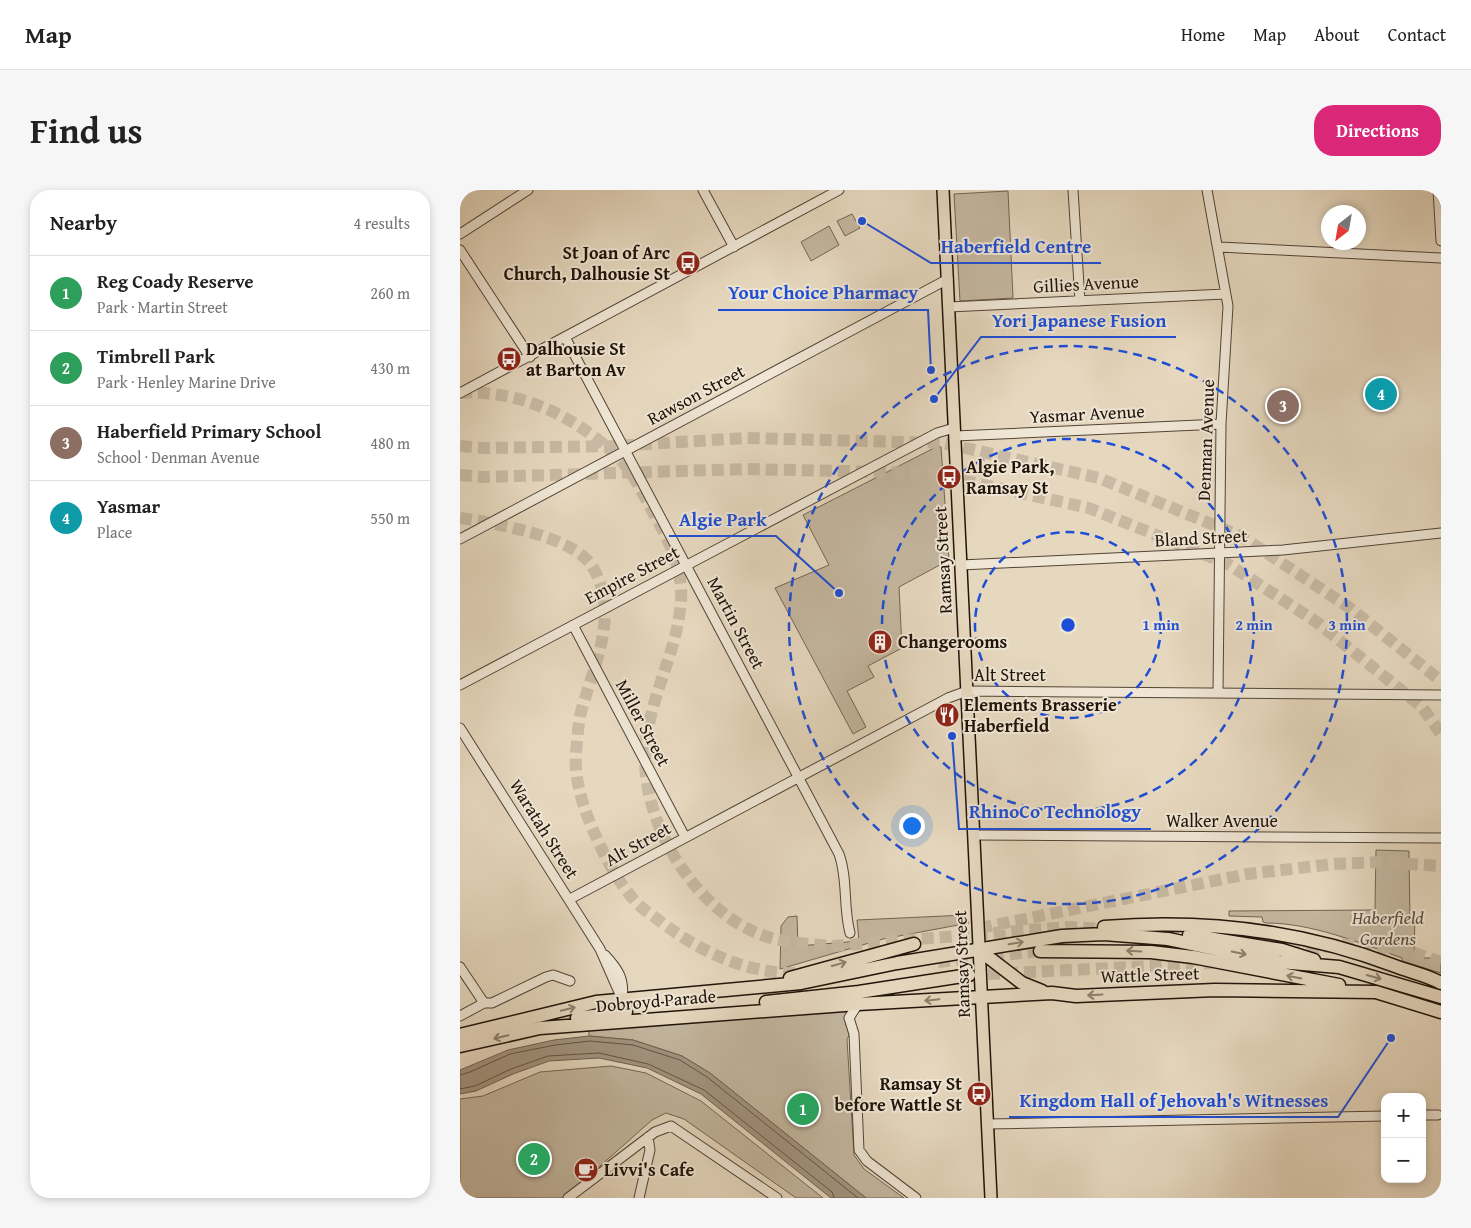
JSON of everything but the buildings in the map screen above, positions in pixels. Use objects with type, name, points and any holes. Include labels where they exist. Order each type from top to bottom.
[{"type":"highway","name":"Wattle Street","points":[[802,983],[897,963],[1062,936],[1089,928],[1180,924],[1256,930],[1337,946],[1439,981]]},
{"type":"highway","points":[[1189,935],[1282,950],[1339,967]]},
{"type":"highway","name":"Wattle Street","points":[[1062,936],[1139,936],[1207,946],[1279,962],[1339,967],[1441,997]]},
{"type":"highway","points":[[741,989],[914,944]]},
{"type":"highway","points":[[979,950],[1022,983],[1052,993]]},
{"type":"highway","points":[[1040,951],[1105,950],[1193,957],[1376,992]]},
{"type":"highway","points":[[625,1017],[792,1000],[969,975]]},
{"type":"highway","name":"Dobroyd Parade","points":[[460,1035],[596,1002],[802,983]]},
{"type":"highway","name":"Wattle Street","points":[[858,1004],[1052,993],[1076,996],[1215,990],[1376,992],[1441,1012]]},
{"type":"highway","name":"Dobroyd Parade","points":[[460,1046],[540,1028],[625,1017],[858,1004]]},
{"type":"main road","name":"Ramsay Street","points":[[944,190],[991,1198]]},
{"type":"street","points":[[460,234],[528,190]]},
{"type":"street","points":[[704,190],[734,246]]},
{"type":"street","points":[[460,393],[839,190]]},
{"type":"street","points":[[1073,190],[1080,301]]},
{"type":"street","name":"Denman Avenue","points":[[1207,190],[1219,247],[1227,315],[1221,424],[1218,692]]},
{"type":"street","points":[[1438,190],[1441,241]]},
{"type":"street","points":[[1219,247],[1441,258]]},
{"type":"street","points":[[460,250],[530,357]]},
{"type":"street","name":"Rawson Street","points":[[460,540],[948,279]]},
{"type":"street","name":"Gillies Avenue","points":[[949,307],[1225,294]]},
{"type":"street","name":"Martin Street","points":[[564,338],[626,451],[844,867],[846,918],[850,933]]},
{"type":"street","name":"Yasmar Avenue","points":[[955,432],[1221,424]]},
{"type":"street","name":"Empire Street","points":[[460,685],[936,432],[955,432]]},
{"type":"street","name":"Bland Street","points":[[961,565],[1283,550],[1441,533]]},
{"type":"street","name":"Miller Street","points":[[572,625],[685,837]]},
{"type":"street","name":"Alt Street","points":[[570,899],[948,698],[967,691],[1441,695]]},
{"type":"street","name":"Waratah Street","points":[[462,733],[570,899],[600,949],[620,974],[624,986],[622,999],[625,1017]]},
{"type":"street","name":"Walker Avenue","points":[[974,835],[1441,838]]},
{"type":"street","points":[[460,967],[484,1003]]},
{"type":"street","points":[[460,1016],[484,1003],[492,1003],[546,977],[552,976],[570,981]]},
{"type":"street","points":[[858,1004],[849,1018],[854,1039],[860,1153],[867,1161],[916,1198]]},
{"type":"street","points":[[1426,1115],[1438,1115]]},
{"type":"street","points":[[987,1124],[1381,1116]]},
{"type":"street","points":[[568,1198],[648,1137],[663,1127],[672,1126],[774,1197]]},
{"type":"street","points":[[639,1198],[650,1150],[648,1137]]},
{"type":"green space","points":[[1008,191],[1013,298],[960,301],[954,194]]},
{"type":"green space","points":[[852,214],[860,228],[845,236],[837,221]]},
{"type":"green space","points":[[829,226],[839,245],[811,261],[801,242]]},
{"type":"green space","points":[[938,446],[941,447],[949,560],[899,587],[902,648],[868,666],[874,677],[847,691],[866,727],[853,734],[775,588],[829,565],[803,515]]},
{"type":"green space","name":"Haberfield Gardens","points":[[1376,850],[1409,851],[1410,922],[1410,917],[1415,915],[1414,956],[1417,958],[1441,958],[1441,973],[1402,961],[1402,958],[1370,946],[1318,930],[1301,926],[1266,923],[1263,922],[1262,917],[1229,916],[1229,911],[1375,910]]},
{"type":"green space","points":[[966,915],[969,923],[883,939],[780,969],[781,926],[788,917],[797,916],[798,946],[859,941],[857,920]]},
{"type":"green space","points":[[848,1010],[846,1025],[850,1034],[847,1039],[854,1155],[864,1169],[904,1198],[866,1198],[710,1073],[682,1056],[633,1040],[589,1036],[589,1028]]},
{"type":"green space","points":[[611,1066],[646,1073],[701,1101],[823,1198],[796,1198],[684,1119],[666,1113],[652,1120],[564,1198],[460,1198],[460,1099],[483,1096],[540,1072]]},
{"type":"water","points":[[589,1036],[633,1040],[682,1056],[710,1073],[866,1198],[831,1198],[701,1094],[647,1068],[599,1058],[549,1061],[513,1074],[476,1091],[460,1094],[460,1070],[508,1050],[554,1040]]},
{"type":"tunnel","points":[[460,393],[482,393],[525,401],[545,408],[583,429],[618,457],[629,470],[665,534],[680,578],[681,600],[675,637],[649,725],[645,771],[650,799],[660,828],[674,855],[691,881],[711,903],[734,921],[759,934],[787,941],[834,946],[1067,927],[1106,929]]},
{"type":"tunnel","points":[[460,446],[484,448],[614,446],[746,438],[943,443],[1099,478],[1241,536],[1350,608],[1441,681]]},
{"type":"tunnel","points":[[460,475],[484,477],[747,469],[929,473],[1089,508],[1228,564],[1318,623],[1422,707],[1441,734]]},
{"type":"tunnel","points":[[460,518],[512,527],[551,539],[582,556],[592,566],[601,584],[605,622],[597,660],[580,716],[576,773],[583,802],[593,830],[622,885],[637,904],[672,930],[724,959],[761,970],[801,973]]},
{"type":"tunnel","points":[[980,928],[1248,874],[1334,864],[1381,862],[1441,866]]},
{"type":"tunnel","points":[[1131,930],[1189,935]]},
{"type":"tunnel","points":[[1289,954],[1339,944],[1403,949],[1441,962]]},
{"type":"tunnel","points":[[938,962],[1040,951]]},
{"type":"tunnel","points":[[970,975],[1212,963]]},
{"type":"place","name":"Haberfield Centre","points":[[862,221]]},
{"type":"place","name":"St Joan of Arc Church, Dalhousie St","points":[[688,263]]},
{"type":"place","name":"Dalhousie St at Barton Av","points":[[509,359]]},
{"type":"place","name":"Your Choice Pharmacy","points":[[931,370]]},
{"type":"place","name":"Yasmar","points":[[1381,394]]},
{"type":"place","name":"Yori Japanese Fusion","points":[[934,399]]},
{"type":"place","name":"Haberfield Primary School","points":[[1283,406]]},
{"type":"place","name":"Algie Park, Ramsay St","points":[[949,477]]},
{"type":"place","name":"Algie Park","points":[[839,593]]},
{"type":"place","name":"Changerooms","points":[[880,642]]},
{"type":"place","name":"Elements Brasserie Haberfield","points":[[947,715]]},
{"type":"place","name":"RhinoCo Technology","points":[[952,736]]},
{"type":"place","name":"Kingdom Hall of Jehovah's Witnesses","points":[[1391,1038]]},
{"type":"place","name":"Ramsay St before Wattle St","points":[[979,1094]]},
{"type":"place","name":"Reg Coady Reserve","points":[[803,1109]]},
{"type":"place","name":"Timbrell Park","points":[[534,1159]]},
{"type":"place","name":"Livvi's Cafe","points":[[586,1170]]}]
